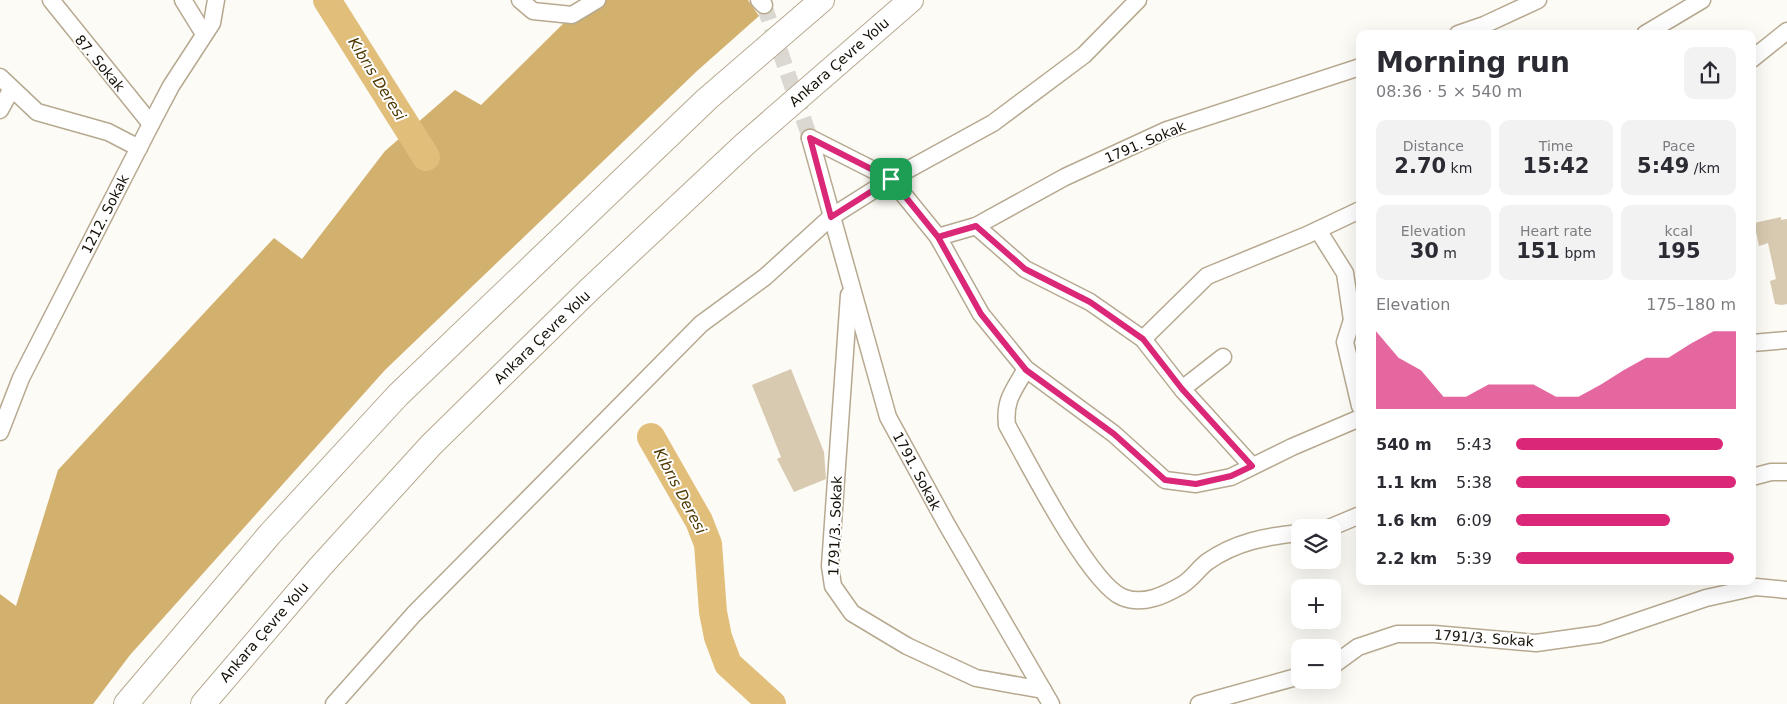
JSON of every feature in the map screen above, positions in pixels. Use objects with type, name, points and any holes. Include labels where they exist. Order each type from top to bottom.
[{"type":"highway","points":[[126,704],[270,534],[398,395],[707,98],[822,0]]},
{"type":"highway","name":"Ankara Çevre Yolu","points":[[203,704],[320,567],[431,446],[589,290],[745,144],[911,0]]},
{"type":"street","name":"87. Sokak","points":[[51,0],[151,124]]},
{"type":"street","points":[[183,0],[204,34]]},
{"type":"street","name":"1212. Sokak","points":[[0,432],[4,410],[151,124],[171,86],[212,23],[216,0]]},
{"type":"street","points":[[520,0],[533,11],[572,15],[597,0]]},
{"type":"street","points":[[334,704],[414,614],[701,324],[766,276],[831,217],[891,179],[993,123],[1084,55],[1138,0]]},
{"type":"street","points":[[1470,30],[1538,0]]},
{"type":"street","points":[[1652,30],[1702,0]]},
{"type":"street","points":[[1756,56],[1787,31]]},
{"type":"street","name":"1791. Sokak","points":[[938,237],[976,226],[1065,177],[1168,130],[1356,68]]},
{"type":"street","points":[[0,77],[11,90],[38,112],[108,132],[139,148]]},
{"type":"street","points":[[0,110],[11,90]]},
{"type":"street","name":"1791. Sokak","points":[[891,179],[810,138],[888,417],[946,525],[1047,697]]},
{"type":"street","points":[[891,179],[938,237],[981,314],[1026,370],[1114,434],[1165,480],[1196,484],[1231,476],[1356,420]]},
{"type":"street","points":[[1143,339],[1207,276],[1318,230],[1356,212]]},
{"type":"street","points":[[976,226],[1025,269],[1090,302],[1143,339],[1182,389],[1252,466]]},
{"type":"street","points":[[1318,230],[1354,286],[1356,321],[1345,342],[1356,389]]},
{"type":"street","name":"1791/3. Sokak","points":[[850,285],[830,566],[833,586],[852,613],[907,646],[976,678],[1047,697]]},
{"type":"street","points":[[1756,343],[1787,340]]},
{"type":"street","points":[[1182,389],[1223,357]]},
{"type":"street","points":[[1026,370],[1008,399],[1006,410],[1007,425],[1068,533],[1106,585],[1121,597],[1133,599],[1158,598],[1185,583],[1208,562],[1252,539],[1291,534]]},
{"type":"street","points":[[1756,476],[1771,472],[1787,472]]},
{"type":"street","points":[[1341,523],[1356,517]]},
{"type":"street","name":"1791/3. Sokak","points":[[1341,659],[1358,647],[1397,634],[1434,634],[1536,643],[1600,634],[1706,598],[1756,587],[1787,590]]},
{"type":"street","points":[[1199,704],[1291,678]]},
{"type":"shaded area","points":[[597,0],[748,0],[759,16],[697,71],[385,370],[130,655],[93,704],[0,704],[0,594],[16,606],[58,470],[274,238],[302,259],[385,151],[455,90],[481,105],[572,15]]},
{"type":"building","points":[[1781,217],[1781,220],[1787,219],[1787,304],[1775,304],[1770,281],[1776,279],[1768,243],[1759,246],[1756,223]]},
{"type":"building","points":[[791,369],[824,452],[826,479],[794,492],[777,459],[781,457],[752,385]]},
{"type":"waterway","name":"Kıbrıs Deresi","points":[[327,0],[426,157]]},
{"type":"waterway","name":"Kıbrıs Deresi","points":[[651,437],[699,521],[708,544],[713,612],[718,637],[728,664],[772,704]]},
{"type":"tunnel","points":[[764,5],[810,138]]},
{"type":"route","points":[[891,179],[831,217],[810,138],[891,179],[938,237],[976,226],[1025,269],[1090,302],[1143,339],[1182,389],[1252,466],[1231,476],[1196,484],[1165,480],[1114,434],[1026,370],[981,314],[938,237],[891,179]]}]
